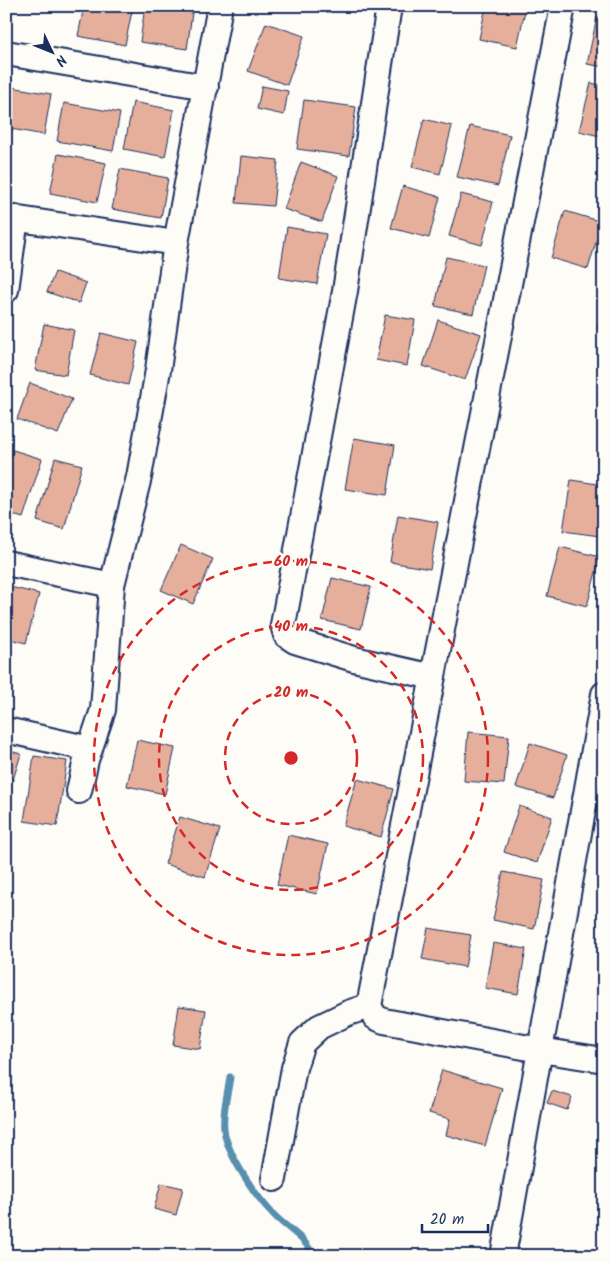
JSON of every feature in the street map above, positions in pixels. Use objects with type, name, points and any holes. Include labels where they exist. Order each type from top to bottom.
[{"type":"street","points":[[79,791],[103,710],[112,585],[139,477],[161,352],[176,243],[220,6]]},
{"type":"street","points":[[388,6],[345,291],[284,625],[286,635],[295,641],[354,659],[433,677]]},
{"type":"street","points":[[563,6],[369,1006],[375,1017],[384,1021],[604,1060]]},
{"type":"street","points":[[6,53],[206,87]]},
{"type":"street","points":[[6,290],[11,218],[176,243]]},
{"type":"street","points":[[6,562],[112,585]]},
{"type":"street","points":[[503,1256],[604,694]]},
{"type":"street","points":[[6,730],[90,749]]},
{"type":"street","points":[[274,1179],[294,1068],[302,1042],[319,1027],[348,1013],[369,1006]]},
{"type":"building","points":[[84,6],[133,6],[125,45],[78,36]]},
{"type":"building","points":[[145,6],[192,13],[187,49],[140,42]]},
{"type":"building","points":[[486,6],[526,6],[517,47],[479,39]]},
{"type":"building","points":[[597,17],[604,19],[604,67],[587,64]]},
{"type":"building","points":[[266,23],[304,36],[287,85],[248,71]]},
{"type":"building","points":[[591,83],[604,86],[604,137],[579,131]]},
{"type":"building","points":[[6,86],[51,94],[44,135],[6,128]]},
{"type":"building","points":[[262,86],[288,91],[284,115],[257,109]]},
{"type":"building","points":[[304,100],[356,107],[349,156],[297,149]]},
{"type":"building","points":[[133,102],[174,110],[165,157],[124,149]]},
{"type":"building","points":[[64,103],[120,113],[113,151],[57,141]]},
{"type":"building","points":[[424,119],[452,126],[440,174],[412,167]]},
{"type":"building","points":[[470,126],[510,135],[498,186],[457,177]]},
{"type":"building","points":[[58,154],[106,163],[97,202],[50,193]]},
{"type":"building","points":[[241,156],[278,160],[273,206],[236,203]]},
{"type":"building","points":[[301,162],[338,176],[322,222],[284,209]]},
{"type":"building","points":[[120,169],[168,178],[161,218],[112,209]]},
{"type":"building","points":[[403,186],[440,197],[429,238],[391,228]]},
{"type":"building","points":[[461,194],[493,202],[482,245],[449,236]]},
{"type":"building","points":[[565,211],[602,222],[588,269],[551,258]]},
{"type":"building","points":[[287,227],[326,234],[317,284],[279,278]]},
{"type":"building","points":[[446,257],[484,265],[473,314],[435,306]]},
{"type":"building","points":[[55,272],[86,283],[79,303],[47,292]]},
{"type":"building","points":[[604,303],[604,330],[597,329]]},
{"type":"building","points":[[385,315],[415,320],[407,366],[376,360]]},
{"type":"building","points":[[438,320],[481,334],[465,380],[423,366]]},
{"type":"building","points":[[44,324],[74,330],[66,375],[35,370]]},
{"type":"building","points":[[101,333],[138,342],[128,385],[90,375]]},
{"type":"building","points":[[30,383],[72,399],[58,434],[17,419]]},
{"type":"building","points":[[354,438],[395,445],[387,495],[345,489]]},
{"type":"building","points":[[13,450],[42,459],[23,518],[6,513],[6,471]]},
{"type":"building","points":[[55,458],[82,465],[64,529],[37,521]]},
{"type":"building","points":[[571,480],[604,485],[604,514],[600,536],[563,531]]},
{"type":"building","points":[[398,515],[438,522],[430,569],[390,562]]},
{"type":"building","points":[[181,545],[213,559],[193,604],[161,590]]},
{"type":"building","points":[[560,547],[600,557],[587,606],[547,596]]},
{"type":"building","points":[[332,578],[371,587],[361,629],[322,620]]},
{"type":"building","points":[[6,586],[39,594],[26,643],[6,638]]},
{"type":"building","points":[[468,732],[509,736],[504,784],[464,781]]},
{"type":"building","points":[[137,740],[175,748],[165,794],[127,786]]},
{"type":"building","points":[[530,743],[567,755],[553,798],[516,787]]},
{"type":"building","points":[[6,750],[21,754],[6,802]]},
{"type":"building","points":[[34,756],[67,761],[57,826],[24,821]]},
{"type":"building","points":[[357,779],[394,789],[381,837],[343,826]]},
{"type":"building","points":[[519,806],[552,817],[537,863],[504,852]]},
{"type":"building","points":[[180,817],[220,829],[205,877],[165,864]]},
{"type":"building","points":[[288,835],[328,844],[317,894],[277,885]]},
{"type":"building","points":[[503,872],[544,880],[534,929],[493,920]]},
{"type":"building","points":[[428,928],[471,935],[465,967],[422,959]]},
{"type":"building","points":[[493,943],[526,949],[518,994],[485,988]]},
{"type":"building","points":[[179,1006],[206,1010],[200,1049],[173,1045]]},
{"type":"building","points":[[442,1070],[502,1088],[485,1146],[446,1135],[450,1119],[429,1113]]},
{"type":"building","points":[[552,1091],[572,1097],[567,1110],[547,1103]]},
{"type":"building","points":[[161,1183],[183,1188],[176,1215],[154,1209]]},
{"type":"waterway","points":[[230,1077],[224,1109],[224,1128],[230,1150],[260,1199],[276,1217],[302,1239],[313,1256]]}]
